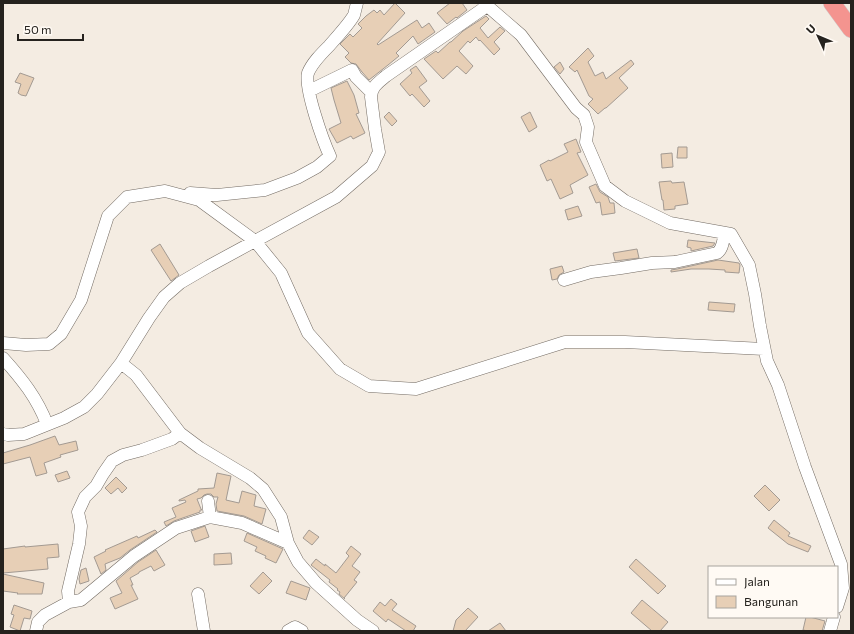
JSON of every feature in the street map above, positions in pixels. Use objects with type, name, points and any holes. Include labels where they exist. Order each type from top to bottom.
[{"type":"highway","points":[[832,3],[851,29]]},
{"type":"street","points":[[3,343],[26,345],[49,344],[61,334],[81,300],[108,216],[127,197],[165,191],[217,195],[266,190],[297,178],[317,167],[330,156],[323,142],[314,113],[307,82],[308,74],[312,66],[353,16],[357,3]]},
{"type":"street","points":[[3,434],[24,434],[64,418],[84,407],[97,394],[121,363],[164,297],[180,283],[336,197],[372,166],[379,152],[371,92],[373,88],[386,76],[485,4],[521,35],[576,108],[584,116],[588,127],[586,142],[605,186],[625,201],[670,223],[731,234],[749,265],[766,361],[778,385],[805,467],[841,564],[843,588],[838,604]]},
{"type":"street","points":[[309,91],[352,70],[356,77],[371,92]]},
{"type":"street","points":[[165,191],[199,200],[255,241],[281,274],[308,332],[340,369],[369,386],[416,389],[564,342],[625,342],[764,349]]},
{"type":"street","points":[[564,280],[591,272],[652,263],[675,262],[717,253],[722,247],[725,233]]},
{"type":"street","points":[[3,358],[18,375],[35,399],[47,424]]},
{"type":"street","points":[[121,363],[136,375],[180,433],[200,448],[250,478],[263,489],[281,517],[288,543],[298,562],[355,626],[373,631]]},
{"type":"street","points":[[69,602],[68,590],[79,544],[81,526],[78,512],[85,497],[96,486],[112,461],[123,455],[172,440],[180,433]]},
{"type":"street","points":[[208,501],[210,517]]},
{"type":"street","points":[[36,631],[38,622],[45,615],[69,602],[81,600],[134,556],[176,528],[210,517],[242,523],[288,543]]},
{"type":"street","points":[[198,594],[204,631]]},
{"type":"street","points":[[830,631],[834,618]]},
{"type":"street","points":[[288,631],[295,627],[302,631]]},
{"type":"building","points":[[395,3],[405,13],[377,44],[378,45],[417,20],[422,28],[429,23],[435,32],[418,44],[413,36],[396,53],[399,56],[369,80],[356,64],[351,63],[345,57],[349,53],[340,44],[350,34],[353,37],[362,28],[358,24],[374,10],[377,13],[380,10],[384,15]]},
{"type":"building","points":[[450,3],[462,3],[467,10],[447,24],[437,13]]},
{"type":"building","points":[[486,16],[489,19],[480,28],[488,38],[500,27],[505,31],[494,42],[500,49],[494,55],[476,37],[470,43],[468,41],[459,51],[473,66],[466,74],[457,66],[443,79],[424,59],[436,51],[438,53],[463,31]]},
{"type":"building","points":[[588,48],[594,56],[588,62],[595,76],[603,72],[606,79],[631,60],[634,64],[619,78],[628,88],[598,114],[588,104],[593,99],[589,96],[577,70],[575,72],[569,67]]},
{"type":"building","points":[[560,62],[564,69],[560,74],[554,67]]},
{"type":"building","points":[[416,66],[427,81],[419,87],[430,101],[424,107],[412,94],[410,96],[400,84],[412,73],[410,70]]},
{"type":"building","points":[[20,73],[34,78],[26,96],[18,93],[21,84],[15,82]]},
{"type":"building","points":[[347,81],[354,95],[359,113],[356,114],[365,133],[353,139],[351,136],[337,143],[329,129],[341,123],[331,88]]},
{"type":"building","points":[[389,112],[397,121],[392,126],[384,117]]},
{"type":"building","points":[[530,112],[537,127],[529,132],[521,117]]},
{"type":"building","points":[[576,139],[581,152],[577,153],[588,175],[570,185],[573,193],[560,199],[551,179],[547,181],[540,165],[568,152],[564,144]]},
{"type":"building","points":[[678,147],[687,147],[687,158],[677,158]]},
{"type":"building","points":[[672,153],[673,167],[662,168],[661,154]]},
{"type":"building","points":[[671,181],[672,183],[684,182],[688,204],[675,206],[675,209],[664,210],[659,182]]},
{"type":"building","points":[[596,184],[600,192],[608,197],[610,203],[614,203],[615,213],[602,215],[600,202],[596,203],[589,187]]},
{"type":"building","points":[[578,206],[582,216],[568,220],[565,210]]},
{"type":"building","points":[[688,240],[715,243],[713,246],[691,251],[691,248],[687,247]]},
{"type":"building","points":[[160,244],[179,275],[171,281],[151,250]]},
{"type":"building","points":[[637,249],[639,258],[615,261],[613,253]]},
{"type":"building","points":[[718,260],[739,263],[739,273],[709,269],[691,269],[671,272],[671,270]]},
{"type":"building","points":[[562,266],[564,272],[559,275],[557,279],[552,280],[550,269]]},
{"type":"building","points":[[709,302],[735,304],[734,312],[708,310]]},
{"type":"building","points":[[55,436],[59,445],[76,441],[78,450],[60,455],[61,457],[44,463],[47,473],[36,476],[30,457],[3,464],[3,453]]},
{"type":"building","points":[[67,471],[70,478],[58,482],[55,475]]},
{"type":"building","points":[[217,473],[231,476],[226,500],[239,503],[242,491],[256,495],[254,506],[266,509],[262,524],[244,516],[217,511],[216,504],[218,497],[207,494],[197,499],[202,510],[200,510],[200,512],[174,521],[166,526],[164,522],[176,517],[172,508],[186,502],[185,500],[179,500],[198,491],[198,489],[214,488]]},
{"type":"building","points":[[116,477],[127,488],[122,493],[118,488],[111,494],[105,488]]},
{"type":"building","points":[[765,485],[780,500],[769,511],[754,496]]},
{"type":"building","points":[[774,520],[790,533],[788,536],[811,546],[808,552],[788,544],[768,528]]},
{"type":"building","points":[[205,526],[209,537],[195,542],[191,531]]},
{"type":"building","points":[[155,530],[157,532],[120,558],[105,564],[106,570],[101,574],[94,557],[106,551],[105,550]]},
{"type":"building","points":[[309,530],[319,537],[312,545],[303,538]]},
{"type":"building","points":[[247,533],[283,549],[276,563],[255,551],[257,547],[244,541]]},
{"type":"building","points":[[58,544],[59,557],[47,558],[48,569],[3,573],[3,549]]},
{"type":"building","points":[[351,546],[361,554],[352,566],[360,572],[354,580],[357,582],[344,598],[345,599],[339,594],[340,592],[337,590],[338,589],[329,582],[330,580],[311,565],[316,559],[336,573],[349,556],[346,553]]},
{"type":"building","points":[[156,550],[165,565],[154,571],[151,566],[130,578],[133,585],[131,585],[138,599],[115,609],[110,598],[122,593],[116,581],[138,562]]},
{"type":"building","points":[[231,553],[232,564],[214,565],[214,554]]},
{"type":"building","points":[[636,559],[666,586],[658,594],[629,567]]},
{"type":"building","points":[[86,568],[89,581],[80,584],[79,579],[81,570]]},
{"type":"building","points":[[263,572],[272,581],[259,594],[250,586]]},
{"type":"building","points":[[3,574],[44,583],[42,594],[17,594],[18,593],[3,591]]},
{"type":"building","points":[[291,581],[310,588],[306,600],[286,593]]},
{"type":"building","points":[[391,599],[397,604],[392,610],[416,626],[413,631],[406,631],[388,619],[386,622],[373,611],[380,602],[385,606]]},
{"type":"building","points":[[642,600],[668,622],[660,631],[652,631],[631,613]]},
{"type":"building","points":[[14,605],[32,611],[30,619],[24,618],[20,631],[10,627],[14,615],[11,614]]},
{"type":"building","points":[[468,608],[478,617],[465,631],[453,631],[456,620]]},
{"type":"building","points":[[806,618],[814,618],[825,621],[822,631],[803,630]]},
{"type":"building","points":[[500,623],[506,631],[488,631]]}]
